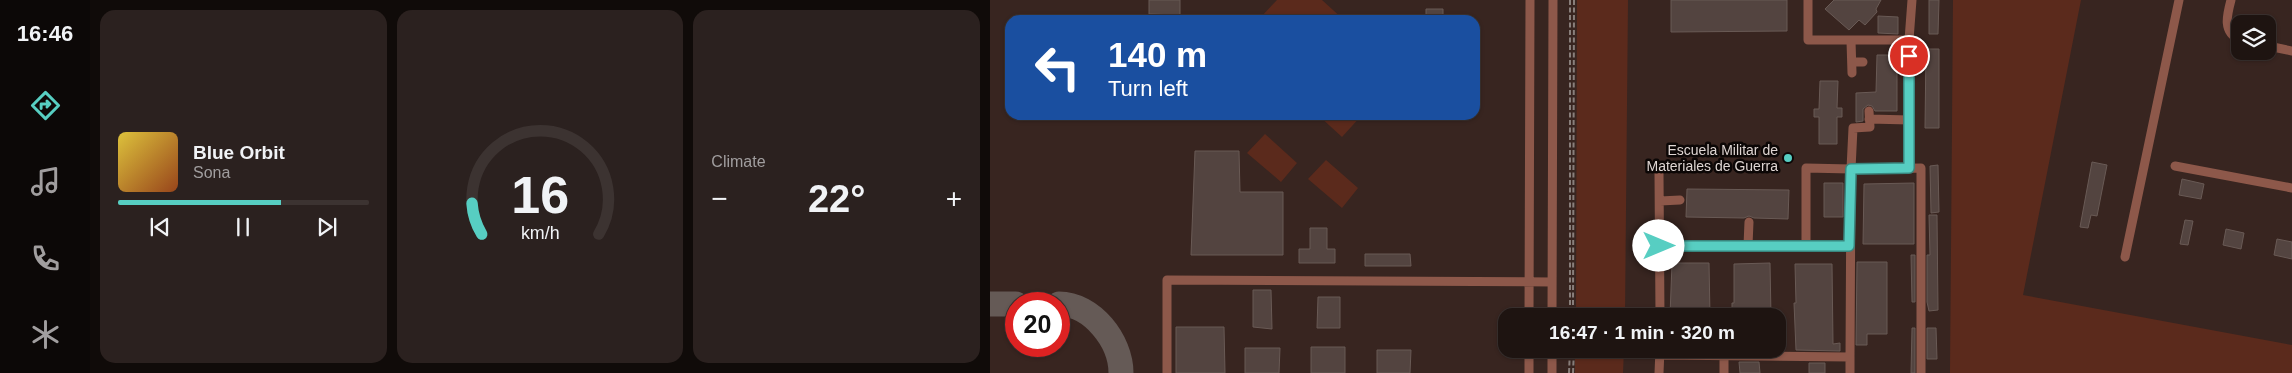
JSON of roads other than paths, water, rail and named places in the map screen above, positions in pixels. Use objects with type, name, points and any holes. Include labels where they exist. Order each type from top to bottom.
[{"type":"street","points":[[1529,308],[1530,0]]},
{"type":"street","points":[[1552,308],[1553,0]]},
{"type":"street","points":[[1808,0],[1808,40],[1872,45],[1890,38],[1909,40]]},
{"type":"street","points":[[1909,168],[1909,40],[1912,0]]},
{"type":"street","points":[[2125,257],[2179,0]]},
{"type":"street","points":[[2231,0],[2226,24],[2231,33]]},
{"type":"street","points":[[1851,42],[1852,73]]},
{"type":"street","points":[[2276,48],[2292,51]]},
{"type":"street","points":[[1852,62],[1863,62]]},
{"type":"street","points":[[1850,373],[1849,246],[1853,128],[1870,127],[1869,115],[1910,120]]},
{"type":"street","points":[[2175,166],[2292,188]]},
{"type":"street","points":[[1806,247],[1806,168],[1921,168],[1921,373]]},
{"type":"street","points":[[1660,174],[1660,308]]},
{"type":"street","points":[[1660,201],[1680,200]]},
{"type":"street","points":[[1748,245],[1749,222]]},
{"type":"street","points":[[1659,246],[1849,246]]},
{"type":"street","points":[[1167,373],[1167,280],[1552,282]]},
{"type":"street","points":[[1786,355],[1850,357]]},
{"type":"street","points":[[1528,373],[1529,358]]},
{"type":"street","points":[[1552,358],[1552,373]]},
{"type":"street","points":[[1659,373],[1660,358]]},
{"type":"street","points":[[1724,358],[1724,373]]},
{"type":"place","name":"Escuela Militar de Materiales de Guerra","points":[[1788,158]]}]
